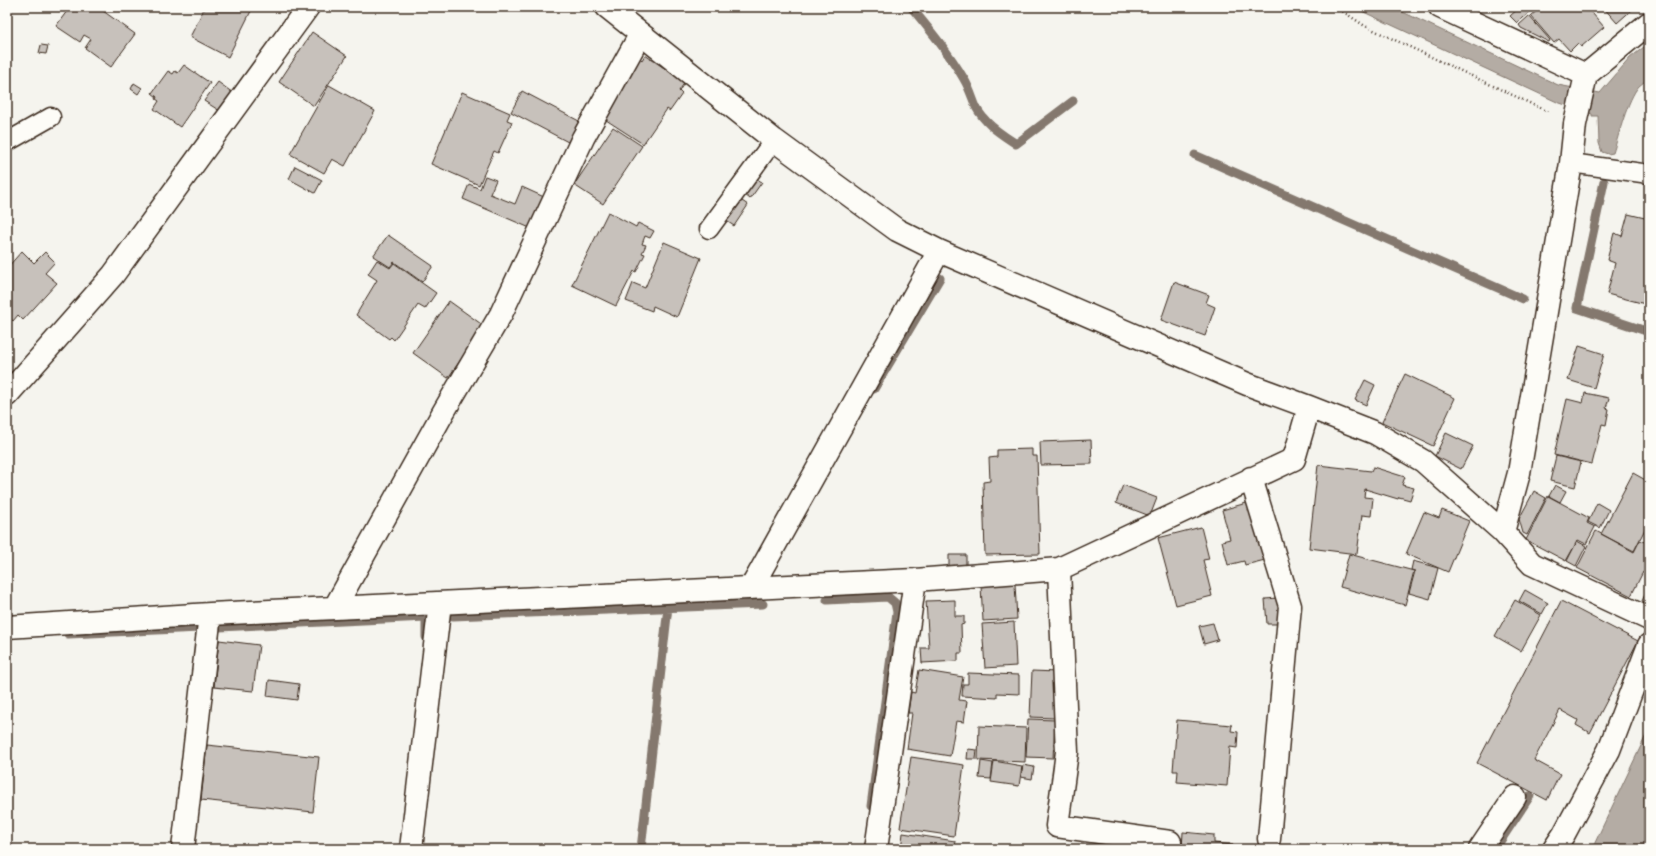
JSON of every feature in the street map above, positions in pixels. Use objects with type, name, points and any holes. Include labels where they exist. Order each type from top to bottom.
[{"type":"street","points":[[7,395],[113,275],[308,7]]},
{"type":"street","points":[[607,7],[640,35],[774,140],[897,230],[939,251],[1247,384],[1375,433],[1423,461],[1503,532],[1532,564],[1649,619]]},
{"type":"street","points":[[1440,7],[1585,80]]},
{"type":"street","points":[[1503,532],[1519,473],[1571,163],[1576,119],[1585,80],[1649,23]]},
{"type":"street","points":[[335,608],[444,411],[501,314],[583,138],[640,35]]},
{"type":"street","points":[[751,588],[939,251]]},
{"type":"street","points":[[7,627],[210,614],[915,580],[1059,569],[1294,459],[1309,407]]},
{"type":"street","points":[[1251,478],[1290,606],[1269,839]]},
{"type":"street","points":[[1059,569],[1067,752],[1057,826],[1170,842],[1169,849]]},
{"type":"street","points":[[876,849],[915,580]]},
{"type":"street","points":[[411,849],[440,603]]},
{"type":"street","points":[[183,849],[210,614]]},
{"type":"street","points":[[1554,849],[1564,834],[1609,750],[1649,645]]},
{"type":"street","points":[[1480,849],[1516,797]]},
{"type":"lane","points":[[7,142],[51,117]]},
{"type":"lane","points":[[709,229],[774,140]]},
{"type":"lane","points":[[1571,163],[1649,174]]},
{"type":"path","points":[[1336,7],[1365,26],[1576,119]]},
{"type":"shaded area","points":[[1353,7],[1392,7],[1558,85],[1600,93],[1630,58],[1649,43],[1649,78],[1639,86],[1635,92],[1627,109],[1613,153],[1608,154],[1602,152],[1599,143],[1598,116],[1592,116],[1592,114],[1557,102]]},
{"type":"shaded area","points":[[1649,729],[1649,849],[1592,849]]},
{"type":"building","points":[[70,7],[100,7],[99,8],[135,34],[111,67],[85,48],[91,39],[84,35],[80,42],[56,26]]},
{"type":"building","points":[[205,7],[244,7],[251,11],[228,57],[190,37]]},
{"type":"building","points":[[1520,7],[1523,7],[1529,13],[1517,23],[1510,16]]},
{"type":"building","points":[[1541,7],[1587,7],[1604,27],[1581,47],[1578,43],[1570,51],[1559,39],[1554,43],[1531,16]]},
{"type":"building","points":[[1603,7],[1635,7],[1617,23]]},
{"type":"building","points":[[1529,16],[1550,40],[1549,42],[1521,28],[1519,25]]},
{"type":"building","points":[[312,32],[347,56],[314,106],[279,82]]},
{"type":"building","points":[[41,45],[48,46],[46,54],[39,53]]},
{"type":"building","points":[[645,55],[685,82],[679,91],[682,94],[670,111],[667,109],[643,144],[603,118],[639,57],[642,60]]},
{"type":"building","points":[[184,65],[210,83],[180,127],[154,109],[159,101],[152,93],[168,71],[173,74],[175,71],[178,73]]},
{"type":"building","points":[[218,82],[233,93],[220,111],[204,101]]},
{"type":"building","points":[[134,83],[142,88],[138,94],[131,89]]},
{"type":"building","points":[[329,85],[375,111],[345,166],[332,159],[324,173],[290,154]]},
{"type":"building","points":[[522,91],[579,121],[568,142],[511,112]]},
{"type":"building","points":[[462,92],[510,113],[507,120],[512,122],[498,153],[494,151],[479,185],[431,164]]},
{"type":"building","points":[[613,127],[642,146],[603,204],[574,185]]},
{"type":"building","points":[[295,166],[322,180],[315,193],[289,179]]},
{"type":"building","points":[[485,176],[496,180],[490,194],[515,204],[522,187],[544,197],[530,228],[463,199],[469,184],[480,189]]},
{"type":"building","points":[[755,178],[762,182],[750,199],[744,194]]},
{"type":"building","points":[[739,199],[748,205],[734,226],[725,220]]},
{"type":"building","points":[[608,212],[636,227],[638,223],[654,231],[650,238],[645,236],[642,244],[646,245],[642,253],[645,254],[636,272],[634,271],[616,306],[572,285]]},
{"type":"building","points":[[1628,214],[1649,219],[1649,305],[1607,294],[1615,263],[1607,260],[1614,233],[1622,236]]},
{"type":"building","points":[[388,235],[433,266],[422,282],[394,262],[390,267],[373,256]]},
{"type":"building","points":[[664,242],[701,258],[677,317],[653,306],[652,311],[626,301],[633,283],[645,288]]},
{"type":"building","points":[[22,251],[34,263],[45,252],[55,262],[45,273],[57,283],[23,320],[18,315],[13,321],[7,315],[7,268]]},
{"type":"building","points":[[377,260],[390,268],[394,263],[436,293],[425,309],[418,305],[394,340],[391,337],[389,339],[356,315],[377,280],[368,274]]},
{"type":"building","points":[[1174,282],[1209,295],[1206,303],[1215,307],[1205,336],[1161,320]]},
{"type":"building","points":[[449,301],[484,326],[448,378],[413,353]]},
{"type":"building","points":[[1579,346],[1604,354],[1594,388],[1568,380]]},
{"type":"building","points":[[1405,374],[1455,398],[1433,446],[1382,422]]},
{"type":"building","points":[[1365,380],[1375,385],[1366,405],[1355,400]]},
{"type":"building","points":[[1585,393],[1609,398],[1606,408],[1609,409],[1606,425],[1602,424],[1592,464],[1554,455],[1567,399],[1583,403]]},
{"type":"building","points":[[1446,433],[1473,446],[1461,469],[1435,456]]},
{"type":"building","points":[[1091,440],[1092,464],[1041,465],[1040,442]]},
{"type":"building","points":[[1032,449],[1032,456],[1037,456],[1040,554],[985,555],[983,482],[990,481],[989,458],[997,457],[997,450]]},
{"type":"building","points":[[1556,456],[1581,462],[1575,487],[1550,481]]},
{"type":"building","points":[[1318,465],[1371,471],[1373,467],[1405,477],[1402,485],[1414,488],[1410,500],[1399,497],[1398,499],[1365,489],[1364,497],[1373,498],[1371,516],[1362,515],[1357,554],[1309,548]]},
{"type":"building","points":[[1633,473],[1649,482],[1649,521],[1634,551],[1601,534]]},
{"type":"building","points":[[1123,485],[1157,498],[1150,516],[1116,503]]},
{"type":"building","points":[[1555,485],[1566,491],[1560,502],[1549,496]]},
{"type":"building","points":[[1534,491],[1546,498],[1527,535],[1523,533],[1519,519]]},
{"type":"building","points":[[1548,496],[1589,518],[1587,523],[1595,527],[1586,544],[1578,540],[1566,561],[1526,540]]},
{"type":"building","points":[[1250,502],[1265,560],[1245,565],[1244,561],[1228,565],[1222,541],[1230,539],[1222,510]]},
{"type":"building","points":[[1597,503],[1609,510],[1600,528],[1588,522]]},
{"type":"building","points":[[1442,510],[1469,521],[1448,572],[1406,554],[1424,512],[1439,518]]},
{"type":"building","points":[[1201,527],[1209,559],[1203,560],[1212,596],[1176,605],[1158,538]]},
{"type":"building","points":[[1596,531],[1634,552],[1640,540],[1649,544],[1649,575],[1643,572],[1631,596],[1577,568]]},
{"type":"building","points":[[1577,541],[1586,546],[1576,566],[1567,561]]},
{"type":"building","points":[[1349,554],[1414,571],[1405,605],[1340,587]]},
{"type":"building","points":[[949,555],[966,555],[966,568],[949,568]]},
{"type":"building","points":[[1413,561],[1438,568],[1430,599],[1409,593],[1415,571],[1411,570]]},
{"type":"building","points":[[1015,584],[1017,619],[983,621],[981,586]]},
{"type":"building","points":[[1649,586],[1649,605],[1642,601]]},
{"type":"building","points":[[1525,590],[1548,603],[1542,614],[1519,601]]},
{"type":"building","points":[[1278,598],[1280,624],[1267,624],[1265,599]]},
{"type":"building","points":[[955,600],[955,616],[964,616],[964,624],[961,625],[962,653],[958,653],[958,661],[922,663],[921,648],[929,648],[926,601]]},
{"type":"building","points":[[1515,600],[1541,615],[1521,651],[1495,636]]},
{"type":"building","points":[[1561,601],[1638,641],[1590,733],[1576,725],[1578,720],[1560,710],[1534,760],[1560,774],[1547,800],[1477,763]]},
{"type":"building","points":[[1014,622],[1016,666],[985,668],[982,624]]},
{"type":"building","points":[[1213,623],[1218,640],[1204,644],[1199,626]]},
{"type":"building","points":[[219,640],[259,645],[253,691],[214,687]]},
{"type":"building","points":[[919,670],[963,677],[959,700],[967,701],[964,722],[956,721],[950,756],[907,749],[912,713],[908,713],[911,692],[915,693]]},
{"type":"building","points":[[1032,671],[1057,672],[1055,718],[1030,717]]},
{"type":"building","points":[[968,673],[1019,675],[1019,694],[997,693],[997,698],[962,696],[963,684],[968,684]]},
{"type":"building","points":[[269,680],[299,684],[297,700],[267,696]]},
{"type":"building","points":[[1028,719],[1055,720],[1053,758],[1026,757]]},
{"type":"building","points":[[1177,720],[1232,725],[1231,731],[1238,732],[1237,748],[1230,747],[1227,786],[1177,782],[1178,771],[1173,771]]},
{"type":"building","points":[[979,726],[1026,728],[1025,762],[978,760]]},
{"type":"building","points":[[207,745],[319,757],[313,812],[201,800]]},
{"type":"building","points":[[968,749],[977,750],[976,759],[967,759]]},
{"type":"building","points":[[911,757],[964,765],[954,836],[900,828]]},
{"type":"building","points":[[981,761],[993,763],[991,779],[979,778]]},
{"type":"building","points":[[994,761],[1022,766],[1019,786],[991,782]]},
{"type":"building","points":[[1023,765],[1034,767],[1032,779],[1021,777]]},
{"type":"building","points":[[1183,832],[1214,835],[1214,843],[1233,845],[1233,849],[1182,849]]},
{"type":"building","points":[[903,833],[955,841],[954,849],[901,849]]},
{"type":"waterway","points":[[911,7],[958,69],[980,113],[993,128],[1016,144],[1073,101]]},
{"type":"waterway","points":[[1195,155],[1523,299]]},
{"type":"waterway","points":[[1604,182],[1577,308],[1649,332]]},
{"type":"waterway","points":[[874,389],[940,278]]},
{"type":"waterway","points":[[827,600],[888,597],[895,603],[897,612],[871,806]]},
{"type":"waterway","points":[[453,616],[763,604]]},
{"type":"waterway","points":[[641,849],[668,607]]},
{"type":"waterway","points":[[219,627],[426,617],[426,637]]},
{"type":"waterway","points":[[68,634],[200,628]]},
{"type":"waterway","points":[[1495,849],[1530,796]]}]
